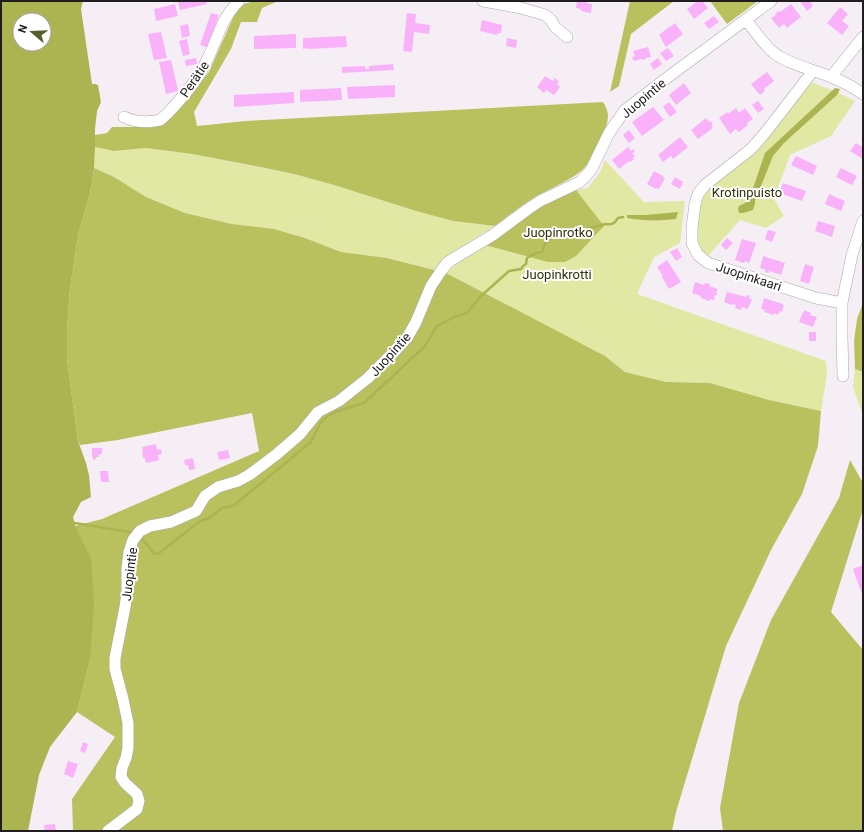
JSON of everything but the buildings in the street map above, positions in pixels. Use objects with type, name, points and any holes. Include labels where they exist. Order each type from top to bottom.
[{"type":"street","name":"Perätie","points":[[124,117],[145,123],[160,120],[173,107],[201,72],[208,60],[224,19],[231,8],[239,1]]},
{"type":"street","points":[[483,1],[544,14],[566,38]]},
{"type":"street","points":[[771,1],[746,20],[774,52],[789,61],[831,77],[863,94]]},
{"type":"street","name":"Juopintie","points":[[108,831],[137,809],[139,801],[137,794],[121,777],[128,748],[128,724],[115,669],[115,658],[127,592],[129,552],[133,540],[140,531],[150,526],[171,522],[196,511],[205,496],[218,487],[249,476],[300,434],[318,412],[339,401],[368,378],[407,338],[416,322],[431,286],[448,262],[493,235],[540,201],[580,182],[591,170],[609,133],[625,110],[746,20]]},
{"type":"street","points":[[831,77],[863,37]]},
{"type":"street","name":"Juopinkaari","points":[[813,71],[751,149],[705,185],[698,194],[695,204],[692,242],[698,255],[708,263],[816,298],[842,303]]},
{"type":"street","points":[[843,376],[842,303],[852,254],[859,229],[863,221]]},
{"type":"green space","points":[[254,1],[276,2],[262,8],[257,22],[241,22],[231,49],[194,112],[197,126],[245,121],[603,102],[607,109],[608,117],[602,138],[595,153],[581,171],[565,182],[535,197],[495,226],[453,221],[334,185],[294,174],[255,166],[192,154],[146,148],[114,151],[95,147],[95,135],[107,133],[112,127],[148,127],[179,108],[209,72],[236,11],[244,4]]},
{"type":"green space","points":[[630,1],[674,1],[631,34],[619,86],[610,92]]},
{"type":"green space","points":[[710,1],[758,1],[727,24]]},
{"type":"green space","name":"Krotinpuisto","points":[[811,82],[855,101],[831,136],[790,155],[774,199],[784,216],[766,228],[740,220],[707,257],[701,251],[696,236],[700,201],[703,194]]},
{"type":"green space","points":[[95,147],[114,151],[146,148],[192,154],[294,174],[453,221],[495,226],[450,254],[435,270],[387,258],[341,252],[305,238],[274,229],[232,224],[185,213],[146,197],[114,177],[94,168]]},
{"type":"green space","name":"Juopinkrotti","points":[[605,160],[644,202],[685,201],[680,243],[654,257],[637,294],[826,361],[827,374],[821,411],[769,400],[710,383],[666,382],[625,372],[605,356],[578,342],[576,343],[446,273],[520,217],[576,190],[588,188],[600,172]]},
{"type":"green space","points":[[94,168],[114,177],[146,197],[185,213],[232,224],[274,229],[305,238],[341,252],[387,258],[446,273],[605,356],[625,372],[666,382],[710,383],[769,400],[821,411],[818,446],[802,494],[771,550],[726,646],[676,812],[672,831],[73,831],[72,799],[115,737],[77,712],[90,660],[75,526],[102,519],[259,451],[252,413],[118,440],[80,445],[78,441],[67,359],[67,329],[70,288],[79,231],[90,194]]},
{"type":"green space","name":"Juopinrotko","points":[[576,190],[604,226],[576,256],[565,262],[548,262],[485,245],[520,217]]},
{"type":"green space","points":[[863,303],[863,372],[855,369],[854,341],[857,319]]},
{"type":"green space","points":[[855,369],[863,372],[863,415],[853,387]]},
{"type":"green space","points":[[850,460],[863,483],[863,509],[831,612],[863,650],[863,831],[723,831],[720,808],[739,703],[771,620],[839,498]]},
{"type":"shaded area","points":[[1,1],[85,1],[82,9],[93,83],[98,85],[101,102],[97,111],[94,168],[90,194],[79,231],[70,288],[67,329],[67,359],[78,441],[89,475],[91,497],[81,502],[73,517],[76,528],[91,559],[94,604],[90,660],[77,712],[50,747],[39,775],[28,831],[1,831]]},
{"type":"shaded area","points":[[835,88],[840,89],[837,95],[784,143],[773,156],[755,201],[753,210],[739,213],[739,206],[745,203],[751,194],[765,153]]},
{"type":"shaded area","points":[[678,212],[676,219],[639,220],[627,218],[627,215]]},
{"type":"pier","points":[[83,1],[87,1],[84,9],[96,84],[92,84],[81,9]]},
{"type":"waterway","points":[[142,539],[154,553],[158,554],[199,522],[209,518],[222,508],[233,506],[311,442],[321,422],[328,416],[335,412],[364,403],[425,346],[437,326],[454,317],[467,313],[481,296],[509,271],[521,269],[526,264],[527,258],[543,251],[545,244],[553,235],[561,236],[605,224],[611,224],[618,218],[623,217]]},
{"type":"waterway","points":[[75,523],[135,533]]}]
